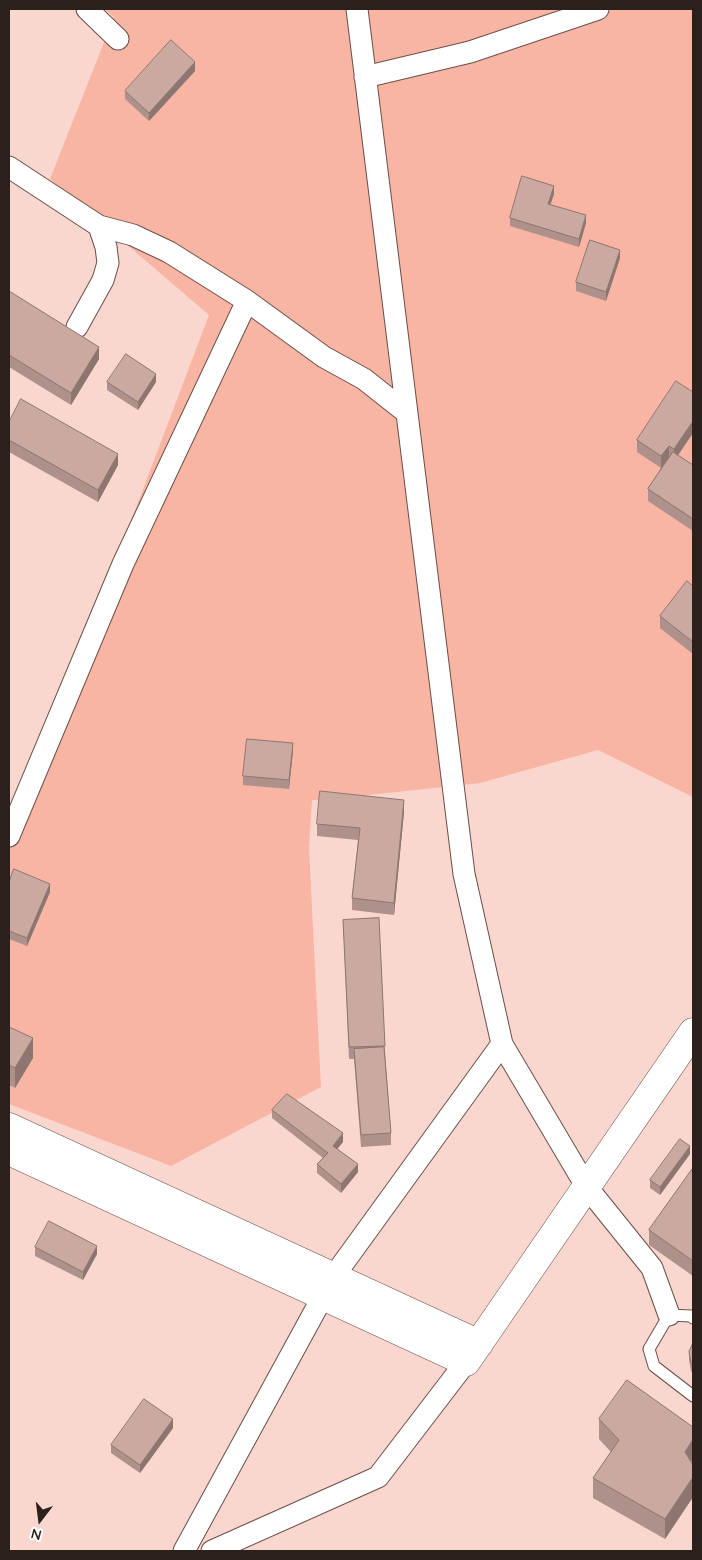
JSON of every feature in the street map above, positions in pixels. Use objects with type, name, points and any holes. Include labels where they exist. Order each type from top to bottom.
[{"type":"main road","points":[[9,1127],[328,1286],[473,1353],[693,1032]]},
{"type":"main road","points":[[9,1151],[328,1286]]},
{"type":"street","points":[[87,9],[118,38]]},
{"type":"street","points":[[357,9],[464,874],[502,1044],[586,1186],[652,1268],[669,1315]]},
{"type":"street","points":[[365,77],[470,52],[598,9]]},
{"type":"street","points":[[9,167],[99,226],[132,235],[169,252],[247,301],[324,357],[364,379],[406,413]]},
{"type":"street","points":[[77,327],[100,287],[108,263],[106,247],[99,226]]},
{"type":"street","points":[[9,836],[123,564],[247,301]]},
{"type":"street","points":[[184,1551],[328,1286],[502,1044]]},
{"type":"street","points":[[212,1551],[378,1477],[473,1353]]},
{"type":"lane","points":[[692,1316],[669,1315],[649,1349],[654,1366],[693,1396]]},
{"type":"shaded area","points":[[104,9],[693,9],[693,797],[598,750],[480,783],[312,800],[309,848],[321,1087],[171,1166],[9,1104],[9,848],[15,827],[209,315],[50,179],[114,17]]},
{"type":"building","points":[[171,40],[195,62],[149,113],[125,91]]},
{"type":"building","points":[[522,176],[554,186],[548,204],[586,215],[579,239],[510,218]]},
{"type":"building","points":[[590,240],[620,250],[606,292],[576,282]]},
{"type":"building","points":[[9,291],[99,347],[71,393],[9,355]]},
{"type":"building","points":[[126,354],[156,374],[138,402],[107,382]]},
{"type":"building","points":[[676,381],[693,392],[693,421],[674,449],[669,446],[661,456],[637,440]]},
{"type":"building","points":[[21,399],[118,454],[98,490],[9,440],[9,422]]},
{"type":"building","points":[[673,452],[693,465],[693,519],[648,489]]},
{"type":"building","points":[[687,581],[693,586],[693,642],[660,616]]},
{"type":"building","points":[[247,739],[293,743],[289,780],[243,776]]},
{"type":"building","points":[[320,791],[404,800],[394,903],[352,898],[360,828],[317,824]]},
{"type":"building","points":[[14,869],[50,884],[27,938],[9,931],[9,882]]},
{"type":"building","points":[[379,918],[385,1046],[349,1047],[343,920]]},
{"type":"building","points":[[9,1027],[33,1038],[15,1068],[9,1065]]},
{"type":"building","points":[[384,1047],[391,1133],[361,1135],[354,1049]]},
{"type":"building","points":[[287,1094],[343,1133],[333,1146],[358,1164],[341,1184],[317,1164],[328,1153],[272,1110]]},
{"type":"building","points":[[680,1139],[690,1146],[660,1187],[650,1180]]},
{"type":"building","points":[[693,1168],[693,1261],[649,1230]]},
{"type":"building","points":[[49,1221],[97,1246],[83,1272],[35,1247]]},
{"type":"building","points":[[693,1343],[693,1365],[689,1352]]},
{"type":"building","points":[[627,1380],[693,1427],[693,1439],[685,1452],[693,1465],[693,1477],[665,1519],[593,1478],[619,1440],[599,1419]]},
{"type":"building","points":[[144,1399],[173,1419],[140,1465],[111,1445]]}]
